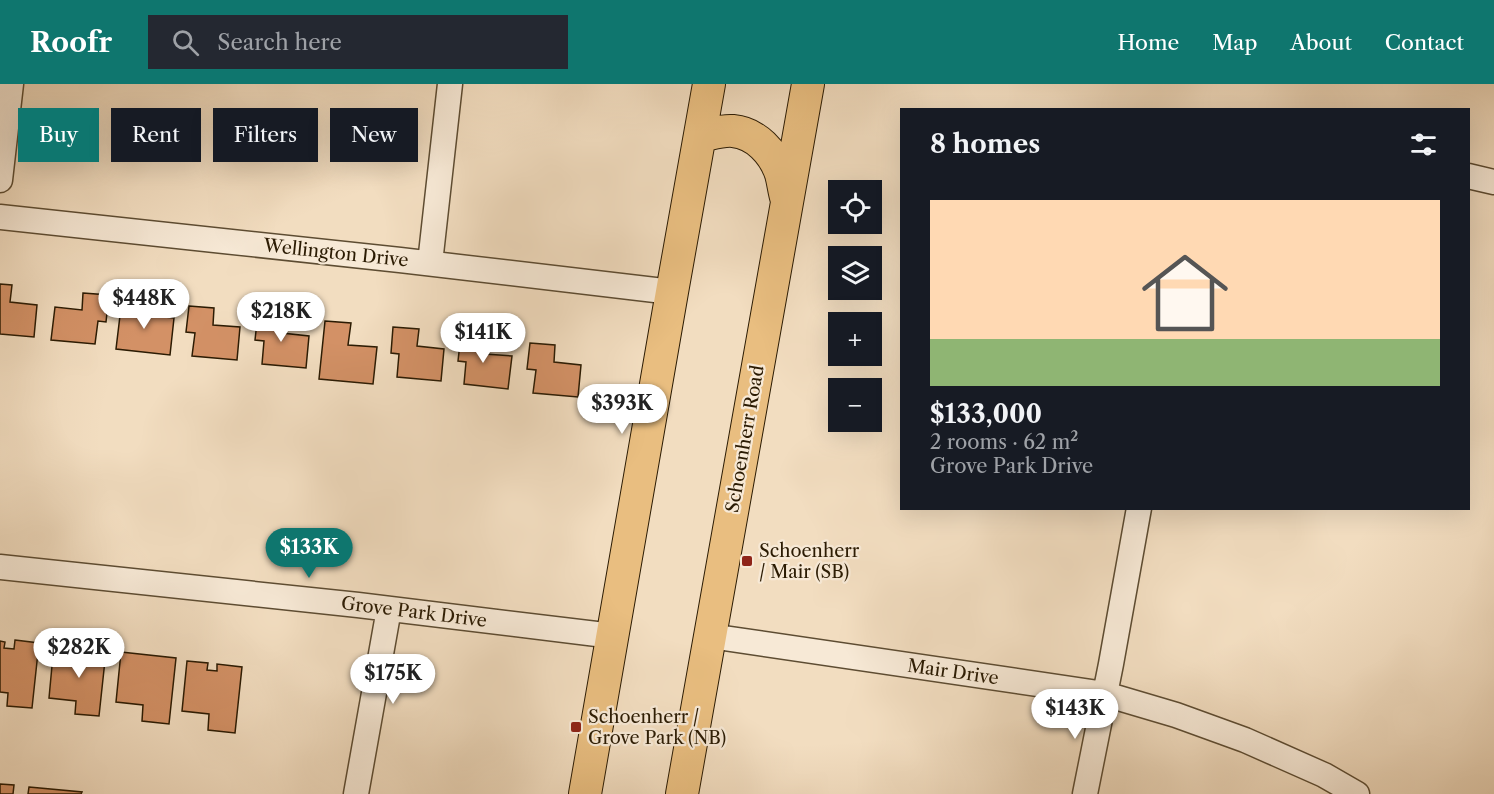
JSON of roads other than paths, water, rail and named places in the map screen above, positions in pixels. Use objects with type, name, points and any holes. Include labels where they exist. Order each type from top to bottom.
[{"type":"main road","points":[[585,794],[709,84]]},
{"type":"main road","name":"Schoenherr Road","points":[[682,794],[808,84]]},
{"type":"main road","points":[[700,136],[734,131],[751,136],[761,143],[773,156],[781,174],[787,204]]},
{"type":"street","points":[[0,180],[11,84]]},
{"type":"street","points":[[430,263],[450,84]]},
{"type":"street","points":[[1470,176],[1494,182]]},
{"type":"street","name":"Wellington Drive","points":[[0,217],[430,263],[672,292]]},
{"type":"street","points":[[1085,794],[1138,510]]},
{"type":"street","name":"Grove Park Drive","points":[[0,567],[613,636]]},
{"type":"street","points":[[356,794],[389,609]]},
{"type":"street","name":"Mair Drive","points":[[710,636],[1105,694],[1176,715],[1245,740],[1324,775],[1358,794]]},
{"type":"place","name":"Schoenherr / Mair (SB)","points":[[747,561]]},
{"type":"place","name":"Schoenherr / Grove Park (NB)","points":[[576,727]]}]
